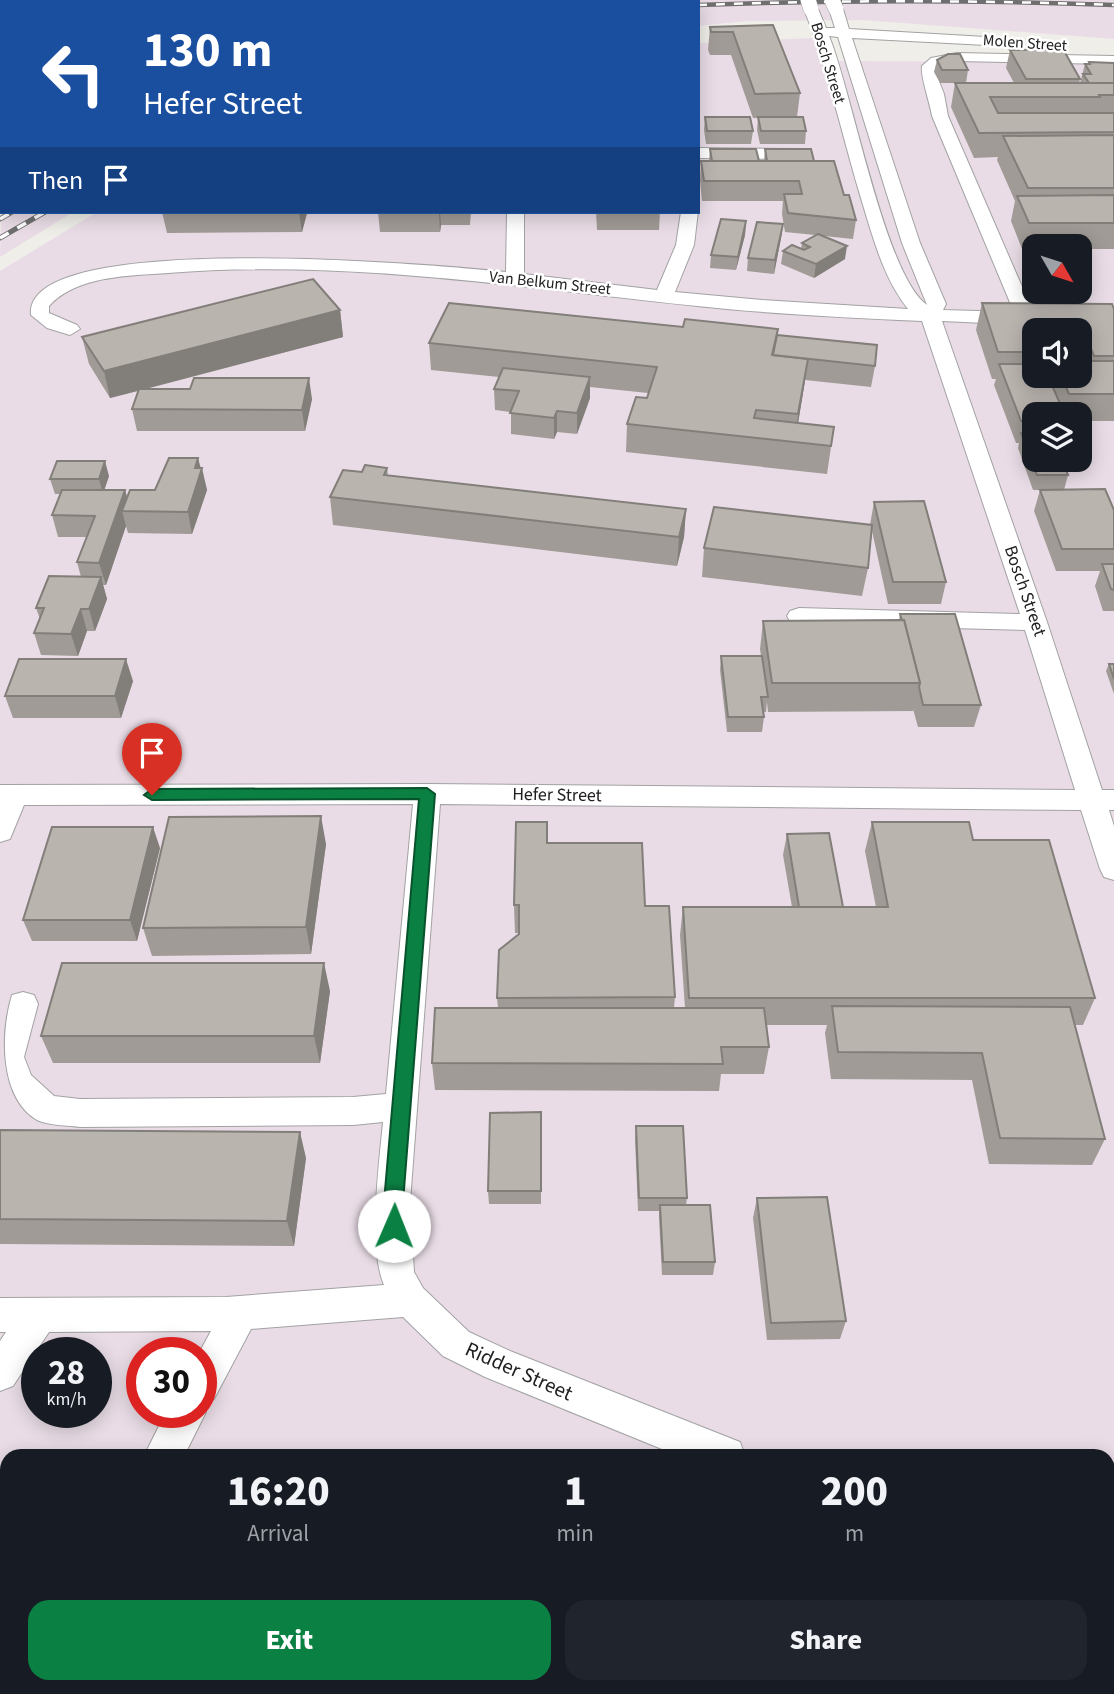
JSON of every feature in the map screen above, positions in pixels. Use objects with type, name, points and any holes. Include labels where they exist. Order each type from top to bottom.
[{"type":"street","name":"Bosch Street","points":[[810,4],[822,35],[885,248],[900,282],[914,304],[930,315],[1035,622],[1103,800],[1114,869]]},
{"type":"street","name":"Bosch Street","points":[[840,21],[911,243],[937,304],[930,315]]},
{"type":"street","points":[[840,21],[896,34],[936,37]]},
{"type":"street","points":[[822,35],[840,21],[936,37]]},
{"type":"street","name":"Molen Street","points":[[936,37],[1114,50]]},
{"type":"street","name":"Van Belkum Street","points":[[70,328],[54,324],[40,315],[39,305],[44,297],[78,282],[116,272],[244,261],[353,264],[802,309],[1033,319],[940,116],[928,68],[931,63],[957,57],[1114,60]]},
{"type":"street","points":[[700,153],[798,154]]},
{"type":"street","points":[[515,214],[515,279]]},
{"type":"street","points":[[665,294],[685,245],[690,214]]},
{"type":"street","points":[[799,616],[1035,622]]},
{"type":"street","name":"Hefer Street","points":[[7,795],[427,794],[1103,800]]},
{"type":"street","name":"Ridder Street","points":[[427,794],[393,1202],[397,1274],[410,1300],[456,1344],[498,1364],[709,1449]]},
{"type":"street","points":[[0,832],[7,795]]},
{"type":"street","points":[[23,1004],[8,1057],[19,1083],[46,1108],[94,1113],[354,1111],[401,1107]]},
{"type":"street","points":[[0,1315],[241,1312],[410,1300]]},
{"type":"street","points":[[217,1356],[241,1312]]},
{"type":"street","points":[[0,1373],[38,1315]]},
{"type":"street","points":[[167,1449],[178,1428]]},
{"type":"shaded area","points":[[700,0],[1114,0],[1114,39],[863,20],[748,21],[700,26]]},
{"type":"shaded area","points":[[813,38],[821,61],[1114,62],[1114,1449],[0,1449],[0,271],[94,214],[700,214],[700,43]]},
{"type":"shaded area","points":[[1,214],[70,214],[0,257]]},
{"type":"building","points":[[773,25],[800,93],[755,94],[733,32],[711,32],[710,27]]},
{"type":"building","points":[[1063,49],[1080,79],[1026,79],[1010,50]]},
{"type":"building","points":[[948,54],[960,54],[968,70],[942,70],[937,60]]},
{"type":"building","points":[[1089,62],[1114,63],[1114,83],[1089,83],[1083,74],[1091,74],[1085,64],[1090,64]]},
{"type":"building","points":[[955,83],[1114,83],[1114,95],[1099,95],[1100,97],[990,97],[998,113],[1114,113],[1114,132],[979,133]]},
{"type":"building","points":[[705,117],[750,117],[753,131],[707,131]]},
{"type":"building","points":[[758,117],[803,117],[806,131],[761,131]]},
{"type":"building","points":[[1114,135],[1114,188],[1028,188],[1003,136]]},
{"type":"building","points":[[710,149],[756,149],[759,161],[712,161]]},
{"type":"building","points":[[765,149],[811,149],[814,161],[767,161]]},
{"type":"building","points":[[701,161],[834,161],[844,195],[849,195],[856,220],[788,213],[784,194],[802,194],[799,181],[704,181]]},
{"type":"building","points":[[1114,195],[1114,223],[1029,223],[1017,196]]},
{"type":"building","points":[[721,219],[746,221],[738,257],[711,255]]},
{"type":"building","points":[[757,222],[783,224],[775,260],[748,258]]},
{"type":"building","points":[[818,234],[847,246],[816,264],[783,251],[792,245],[804,250],[810,247],[802,243]]},
{"type":"building","points":[[313,279],[340,310],[104,371],[82,337]]},
{"type":"building","points":[[449,303],[683,327],[685,319],[778,329],[772,355],[808,359],[798,414],[756,410],[754,418],[834,427],[831,446],[627,424],[636,397],[647,398],[657,367],[429,343]]},
{"type":"building","points":[[982,303],[1112,304],[1114,309],[1114,356],[1094,356],[1092,318],[1022,318],[1022,352],[998,352]]},
{"type":"building","points":[[777,335],[877,345],[875,366],[773,355]]},
{"type":"building","points":[[1092,361],[1114,361],[1114,394],[1069,394],[1066,388],[1092,388]]},
{"type":"building","points":[[999,364],[1022,364],[1022,388],[1053,388],[1059,402],[1022,402],[1021,421]]},
{"type":"building","points":[[503,368],[590,377],[577,413],[557,411],[554,418],[510,413],[519,391],[494,389]]},
{"type":"building","points":[[194,378],[309,378],[302,410],[132,409],[139,389],[190,389]]},
{"type":"building","points":[[169,458],[198,458],[195,468],[202,468],[188,512],[122,511],[130,490],[155,490]]},
{"type":"building","points":[[57,461],[105,461],[99,479],[50,479]]},
{"type":"building","points":[[365,465],[387,468],[384,475],[686,509],[679,537],[330,497],[343,470],[362,472]]},
{"type":"building","points":[[1036,472],[1067,472],[1068,475],[1037,475]]},
{"type":"building","points":[[1105,489],[1114,510],[1114,549],[1062,549],[1040,490]]},
{"type":"building","points":[[62,490],[125,490],[99,563],[77,562],[95,516],[52,515]]},
{"type":"building","points":[[924,501],[946,582],[893,582],[874,502]]},
{"type":"building","points":[[714,507],[872,525],[868,568],[704,548]]},
{"type":"building","points":[[1102,564],[1114,564],[1114,590],[1111,589]]},
{"type":"building","points":[[49,576],[101,577],[89,609],[81,609],[71,634],[34,633],[44,608],[36,608]]},
{"type":"building","points":[[900,614],[955,614],[981,705],[923,705],[920,683],[904,620]]},
{"type":"building","points":[[904,620],[920,683],[772,683],[763,621]]},
{"type":"building","points":[[721,656],[762,656],[768,697],[761,697],[764,717],[728,717]]},
{"type":"building","points":[[19,659],[126,659],[115,696],[5,696]]},
{"type":"building","points":[[1109,664],[1114,664],[1114,679]]},
{"type":"building","points":[[321,816],[306,927],[143,928],[169,817]]},
{"type":"building","points":[[516,822],[547,822],[547,843],[642,843],[645,906],[669,906],[675,997],[497,998],[499,950],[519,934],[519,905],[514,905]]},
{"type":"building","points":[[872,822],[969,822],[973,840],[1049,840],[1095,998],[689,998],[683,907],[888,907]]},
{"type":"building","points":[[52,827],[153,827],[130,920],[23,920]]},
{"type":"building","points":[[829,833],[843,907],[799,907],[787,834]]},
{"type":"building","points":[[62,963],[324,963],[314,1036],[41,1036]]},
{"type":"building","points":[[832,1006],[1070,1007],[1105,1139],[1000,1138],[982,1053],[838,1052]]},
{"type":"building","points":[[435,1008],[764,1008],[769,1047],[721,1047],[723,1064],[432,1063]]},
{"type":"building","points":[[541,1112],[541,1191],[488,1191],[490,1113]]},
{"type":"building","points":[[636,1126],[683,1126],[687,1198],[639,1198]]},
{"type":"building","points":[[0,1130],[300,1132],[287,1221],[0,1219]]},
{"type":"building","points":[[827,1197],[846,1321],[771,1323],[757,1198]]},
{"type":"building","points":[[660,1205],[710,1205],[715,1262],[663,1262]]},
{"type":"railway","points":[[700,5],[906,1],[1114,5]]},
{"type":"railway","points":[[0,219],[9,214]]},
{"type":"railway","points":[[0,238],[42,214]]},
{"type":"route","points":[[152,795],[427,794],[393,1202],[394,1226]]}]
